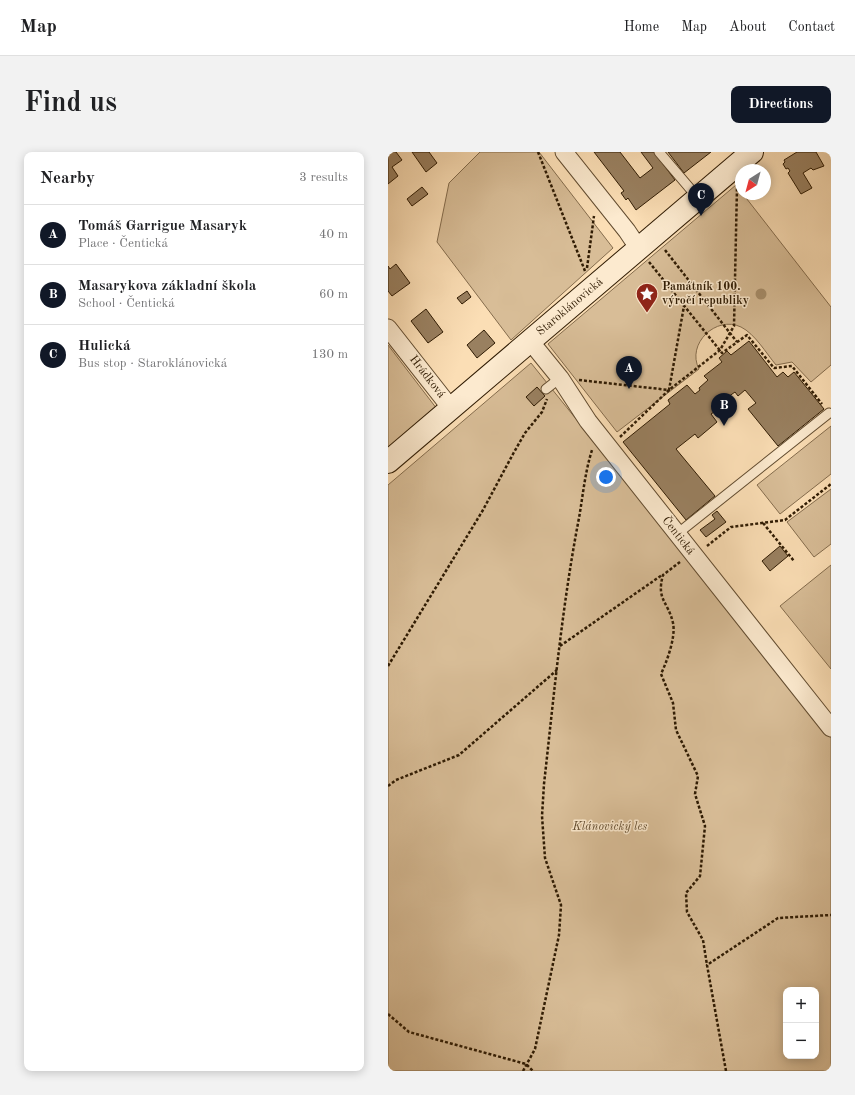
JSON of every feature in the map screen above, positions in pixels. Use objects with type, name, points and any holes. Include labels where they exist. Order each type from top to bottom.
[{"type":"street","points":[[564,152],[597,196],[627,231],[643,254]]},
{"type":"street","name":"Staroklánovická","points":[[388,462],[450,407],[530,341],[643,254],[698,198],[752,152]]},
{"type":"street","name":"Hrádková","points":[[388,328],[450,407]]},
{"type":"street","name":"Čentická","points":[[530,341],[568,379],[588,421],[599,436],[831,728]]},
{"type":"lane","points":[[660,152],[698,198]]},
{"type":"lane","points":[[546,389],[568,379]]},
{"type":"lane","points":[[677,534],[829,413]]},
{"type":"path","points":[[538,152],[586,275],[597,196]]},
{"type":"path","points":[[616,440],[669,390],[720,350],[734,326],[738,200]]},
{"type":"path","points":[[662,247],[737,342]]},
{"type":"path","points":[[643,254],[722,353],[747,336],[774,368],[792,366],[829,413]]},
{"type":"path","points":[[669,390],[684,306]]},
{"type":"path","points":[[568,379],[669,390]]},
{"type":"path","points":[[388,666],[484,510],[526,433],[542,412],[547,400],[546,389]]},
{"type":"path","points":[[523,1071],[534,1049],[559,935],[561,905],[545,858],[542,816],[544,784],[568,573],[583,498],[586,468],[593,446],[599,436]]},
{"type":"path","points":[[705,548],[731,527],[785,520],[831,484]]},
{"type":"path","points":[[763,522],[794,562]]},
{"type":"path","points":[[560,646],[662,575],[678,562],[702,566]]},
{"type":"path","points":[[662,575],[659,588],[673,623],[670,655],[661,674],[673,703],[676,730],[698,776],[695,794],[705,826],[700,876],[686,893],[687,912],[703,940],[726,1071]]},
{"type":"path","points":[[388,786],[396,780],[460,755],[558,670]]},
{"type":"path","points":[[707,965],[778,918],[831,915]]},
{"type":"path","points":[[388,1014],[409,1032],[526,1064],[533,1071]]},
{"type":"green space","points":[[480,152],[539,152],[613,248],[511,340],[437,242],[449,183]]},
{"type":"green space","points":[[735,186],[735,200],[748,200],[831,307],[831,365],[811,382],[792,362],[776,365],[756,339],[746,330],[731,324],[722,325],[713,328],[700,342],[696,360],[699,369],[617,432],[548,344]]},
{"type":"green space","points":[[388,345],[437,409],[388,452]]},
{"type":"green space","name":"Klánovický les","points":[[531,363],[831,736],[831,1071],[388,1071],[388,485]]},
{"type":"green space","points":[[831,426],[831,474],[780,514],[757,485]]},
{"type":"green space","points":[[831,489],[831,544],[814,557],[787,522]]},
{"type":"green space","points":[[831,565],[831,669],[780,606]]},
{"type":"building","points":[[388,152],[396,152],[402,160],[392,167],[398,176],[388,184]]},
{"type":"building","points":[[412,152],[429,152],[437,163],[426,172]]},
{"type":"building","points":[[594,152],[620,152],[640,178],[653,168],[641,152],[654,152],[675,180],[636,210],[628,198],[626,200],[621,193],[624,191]]},
{"type":"building","points":[[668,152],[711,152],[684,173]]},
{"type":"building","points":[[797,152],[816,152],[824,166],[813,170],[811,168],[803,173],[812,188],[801,194],[788,173],[790,171],[788,168],[786,169],[783,164],[785,162],[784,160]]},
{"type":"building","points":[[422,187],[428,194],[412,206],[407,199]]},
{"type":"building","points":[[396,264],[410,283],[392,296],[388,291],[388,266],[390,269]]},
{"type":"building","points":[[467,291],[471,297],[462,304],[457,298]]},
{"type":"building","points":[[426,309],[443,332],[428,343],[411,321]]},
{"type":"building","points":[[484,330],[495,343],[477,358],[467,345]]},
{"type":"building","points":[[749,341],[777,377],[783,372],[788,377],[794,372],[824,409],[778,446],[748,409],[756,403],[745,390],[738,396],[735,392],[725,399],[728,403],[711,414],[717,422],[698,438],[695,434],[676,449],[715,496],[686,520],[623,442],[670,404],[668,400],[687,385],[695,394],[700,390],[699,388],[708,380],[704,376],[722,362],[719,358],[727,351],[731,355]]},
{"type":"building","points":[[537,387],[545,396],[534,406],[526,397]]},
{"type":"building","points":[[717,511],[726,522],[706,537],[700,530],[715,519],[712,515]]},
{"type":"building","points":[[780,546],[788,556],[770,571],[762,561]]},
{"type":"place","name":"Hulická","points":[[701,216]]},
{"type":"place","name":"Památník 100. výročí republiky","points":[[647,314]]},
{"type":"place","name":"Tomáš Garrigue Masaryk","points":[[629,389]]},
{"type":"place","name":"Masarykova základní škola","points":[[724,426]]}]
